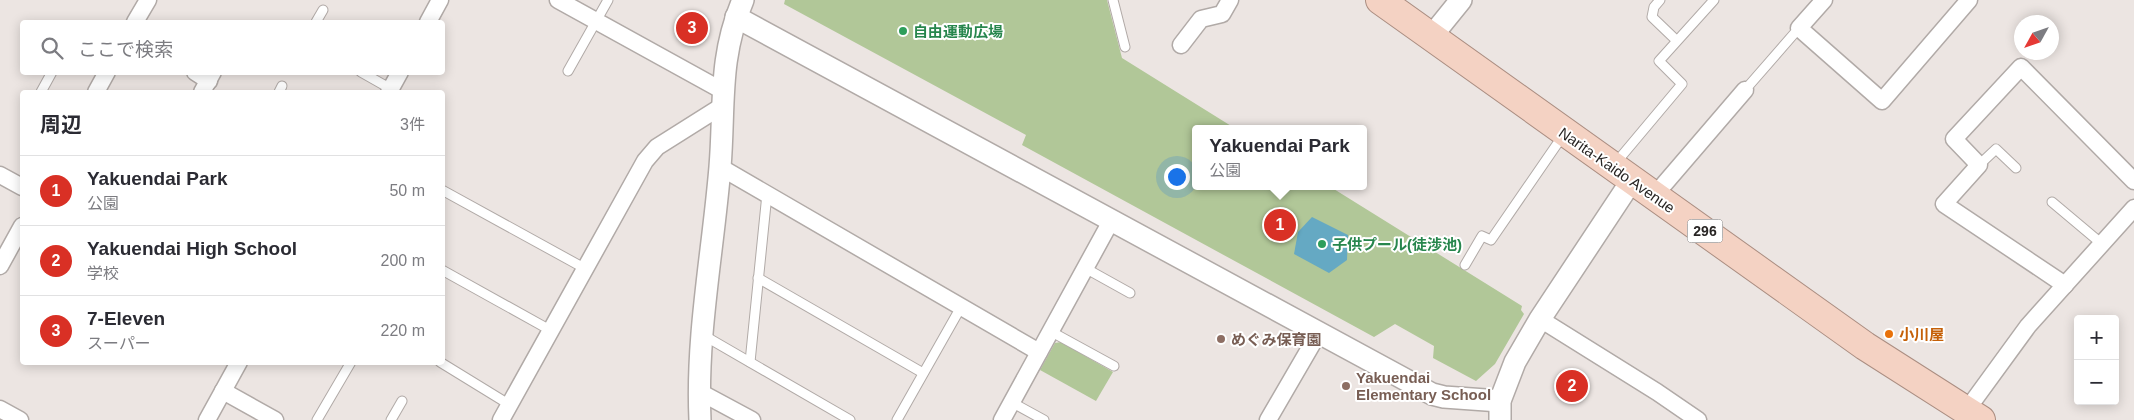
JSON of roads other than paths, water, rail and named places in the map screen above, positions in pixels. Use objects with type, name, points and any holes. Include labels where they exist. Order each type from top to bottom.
[{"type":"highway","name":"Narita-Kaido Avenue","points":[[1380,0],[1865,346],[1974,416]]},
{"type":"street","points":[[136,20],[148,0]]},
{"type":"street","points":[[429,20],[440,0]]},
{"type":"street","points":[[558,0],[723,98]]},
{"type":"street","points":[[1181,45],[1201,19],[1222,14],[1230,0]]},
{"type":"street","points":[[1431,37],[1461,0]]},
{"type":"street","points":[[1822,0],[1799,28],[1882,101],[1969,0]]},
{"type":"street","points":[[700,420],[698,391],[702,334],[720,167],[726,55],[740,9],[1111,221],[1318,334],[1432,394],[1500,410],[1515,362],[1622,173]]},
{"type":"street","points":[[2065,285],[1944,204],[1979,165],[1954,139],[2021,67],[2134,181]]},
{"type":"street","points":[[97,90],[105,75]]},
{"type":"street","points":[[391,90],[398,75]]},
{"type":"street","points":[[1654,196],[1745,90]]},
{"type":"street","points":[[501,420],[584,268],[652,152],[723,98]]},
{"type":"street","points":[[720,167],[1039,352]]},
{"type":"street","points":[[0,175],[20,186]]},
{"type":"street","points":[[1974,416],[2028,326],[2134,208]]},
{"type":"street","points":[[1002,420],[1111,221]]},
{"type":"street","points":[[0,266],[20,230]]},
{"type":"street","points":[[1540,319],[1657,392],[1698,420]]},
{"type":"street","points":[[1268,420],[1318,334]]},
{"type":"street","points":[[207,420],[237,365]]},
{"type":"street","points":[[223,391],[275,420]]},
{"type":"street","points":[[698,391],[752,420]]},
{"type":"street","points":[[0,409],[20,420]]},
{"type":"lane","points":[[568,71],[608,0]]},
{"type":"lane","points":[[1660,0],[1654,7],[1652,17],[1676,40]]},
{"type":"lane","points":[[1622,173],[1682,84],[1659,61],[1714,0]]},
{"type":"lane","points":[[1115,2],[1125,46]]},
{"type":"lane","points":[[317,20],[323,10]]},
{"type":"lane","points":[[1745,90],[1799,28]]},
{"type":"lane","points":[[42,90],[50,75]]},
{"type":"lane","points":[[366,75],[388,90]]},
{"type":"lane","points":[[1464,265],[1482,236],[1491,240],[1565,132]]},
{"type":"lane","points":[[1979,165],[1996,149],[2016,168]]},
{"type":"lane","points":[[445,192],[584,268]]},
{"type":"lane","points":[[750,362],[767,194]]},
{"type":"lane","points":[[2052,202],[2102,244]]},
{"type":"lane","points":[[1085,268],[1130,293]]},
{"type":"lane","points":[[445,272],[550,330]]},
{"type":"lane","points":[[758,278],[923,373]]},
{"type":"lane","points":[[896,420],[961,307]]},
{"type":"lane","points":[[1050,330],[1114,366]]},
{"type":"lane","points":[[702,334],[850,420]]},
{"type":"lane","points":[[318,420],[349,365]]},
{"type":"lane","points":[[445,365],[510,405]]},
{"type":"lane","points":[[392,420],[402,401]]},
{"type":"lane","points":[[1011,402],[1044,420]]},
{"type":"water","name":"子供プール(徒渉池)","points":[[1312,217],[1348,235],[1347,260],[1329,273],[1294,254],[1298,232]]},
{"type":"place","name":"7-Eleven","points":[[692,28]]},
{"type":"place","name":"自由運動広場","points":[[903,31]]},
{"type":"place","name":"Yakuendai Park","points":[[1280,225]]},
{"type":"place","name":"子供プール(徒渉池)","points":[[1322,244]]},
{"type":"place","name":"小川屋","points":[[1889,334]]},
{"type":"place","name":"めぐみ保育園","points":[[1221,339]]},
{"type":"place","name":"Yakuendai Elementary School","points":[[1346,386]]},
{"type":"place","name":"Yakuendai High School","points":[[1572,386]]}]
